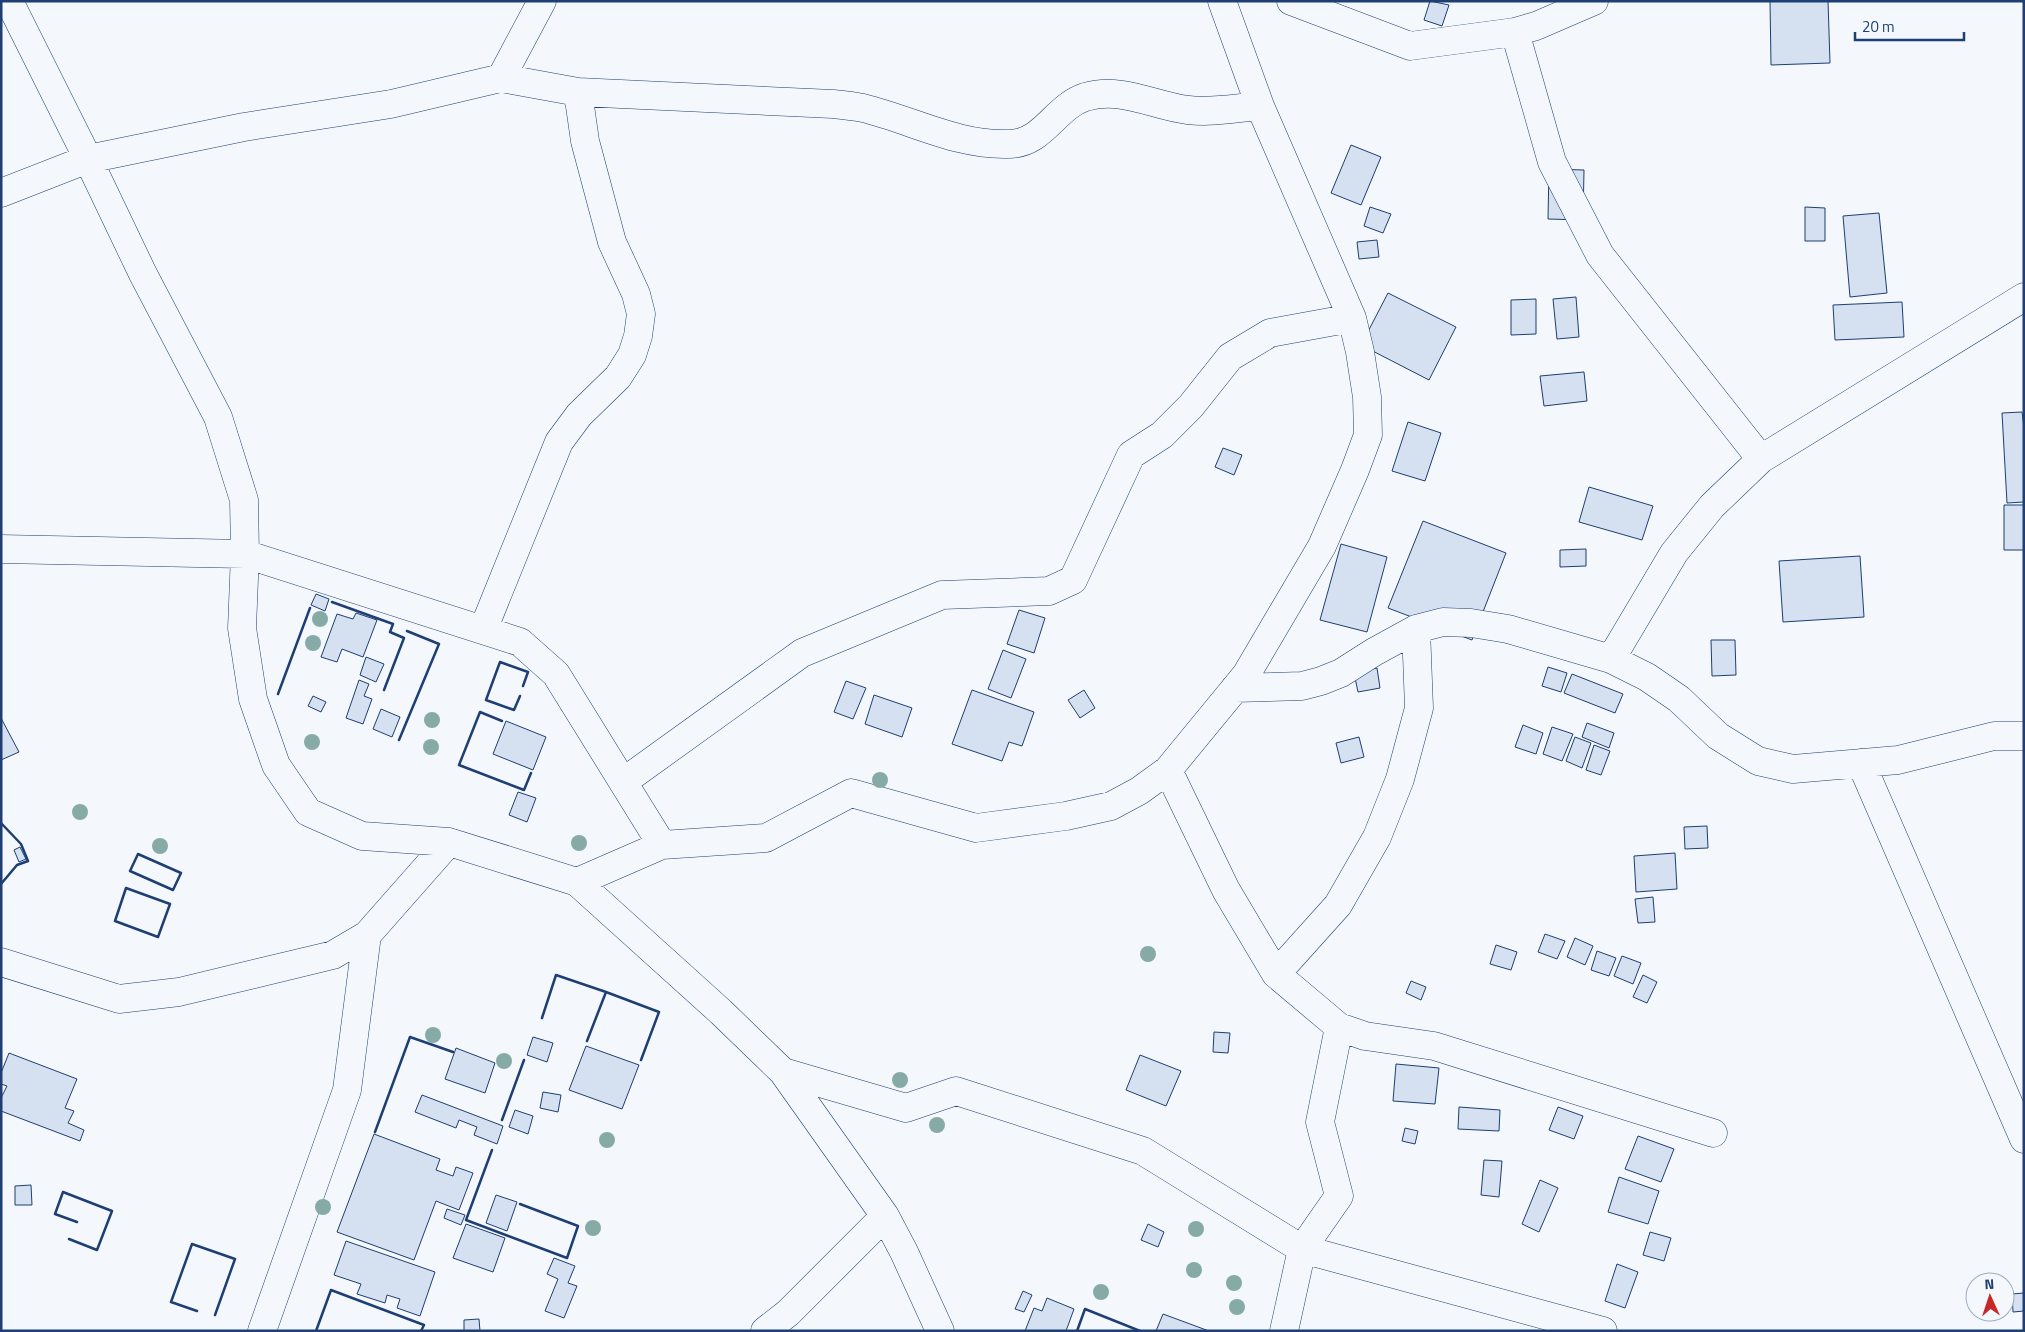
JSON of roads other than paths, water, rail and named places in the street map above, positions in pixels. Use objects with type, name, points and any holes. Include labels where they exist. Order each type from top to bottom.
[{"type":"street","points":[[9,1],[143,274],[218,417],[244,500],[245,554],[242,628],[253,699],[276,765],[308,812],[362,836],[449,842],[577,882],[721,1012],[782,1072],[885,1216],[904,1252],[940,1331]]},
{"type":"street","points":[[501,78],[542,1]]},
{"type":"street","points":[[577,882],[662,845],[766,838],[850,793],[976,828],[1066,816],[1111,806],[1140,792],[1168,770],[1246,675],[1322,546],[1368,435],[1367,397],[1360,352],[1352,318],[1260,106],[1222,1]]},
{"type":"street","points":[[1291,1],[1410,46],[1515,32],[1536,26],[1594,1]]},
{"type":"street","points":[[1515,32],[1552,162],[1600,255],[1761,459]]},
{"type":"street","points":[[1,193],[88,159],[244,127],[391,104],[501,78],[578,92],[833,104],[863,108],[975,142],[1011,144],[1023,142],[1038,135],[1067,107],[1084,97],[1122,94],[1191,110],[1260,106]]},
{"type":"street","points":[[483,630],[559,442],[579,415],[618,377],[632,355],[638,336],[641,314],[636,294],[612,242],[585,141],[578,92]]},
{"type":"street","points":[[1612,659],[1674,553],[1712,506],[1761,459],[2024,296]]},
{"type":"street","points":[[623,782],[802,653],[942,595],[1049,591],[1073,580],[1131,456],[1162,435],[1191,406],[1230,357],[1270,333],[1352,318]]},
{"type":"street","points":[[1,549],[245,554],[520,642],[556,674],[662,845]]},
{"type":"street","points":[[1236,688],[1302,686],[1321,681],[1341,673],[1416,628],[1443,622],[1471,623],[1508,628],[1612,659],[1647,676],[1679,700],[1718,736],[1758,761],[1792,769],[1898,760],[1994,736],[2024,736]]},
{"type":"street","points":[[1276,974],[1338,905],[1377,837],[1400,779],[1419,708],[1416,628]]},
{"type":"street","points":[[1861,763],[2024,1139]]},
{"type":"street","points":[[1168,770],[1226,890],[1276,974],[1340,1027],[1365,1036],[1434,1046],[1713,1133]]},
{"type":"street","points":[[1,962],[119,999],[179,992],[333,954],[367,935],[449,842]]},
{"type":"street","points":[[262,1331],[347,1090],[367,935]]},
{"type":"street","points":[[1284,1331],[1302,1248],[1339,1196],[1320,1122],[1340,1027]]},
{"type":"street","points":[[782,1072],[906,1108],[956,1091],[1143,1150],[1302,1248],[1602,1331]]},
{"type":"street","points":[[765,1331],[788,1313],[885,1216]]}]
